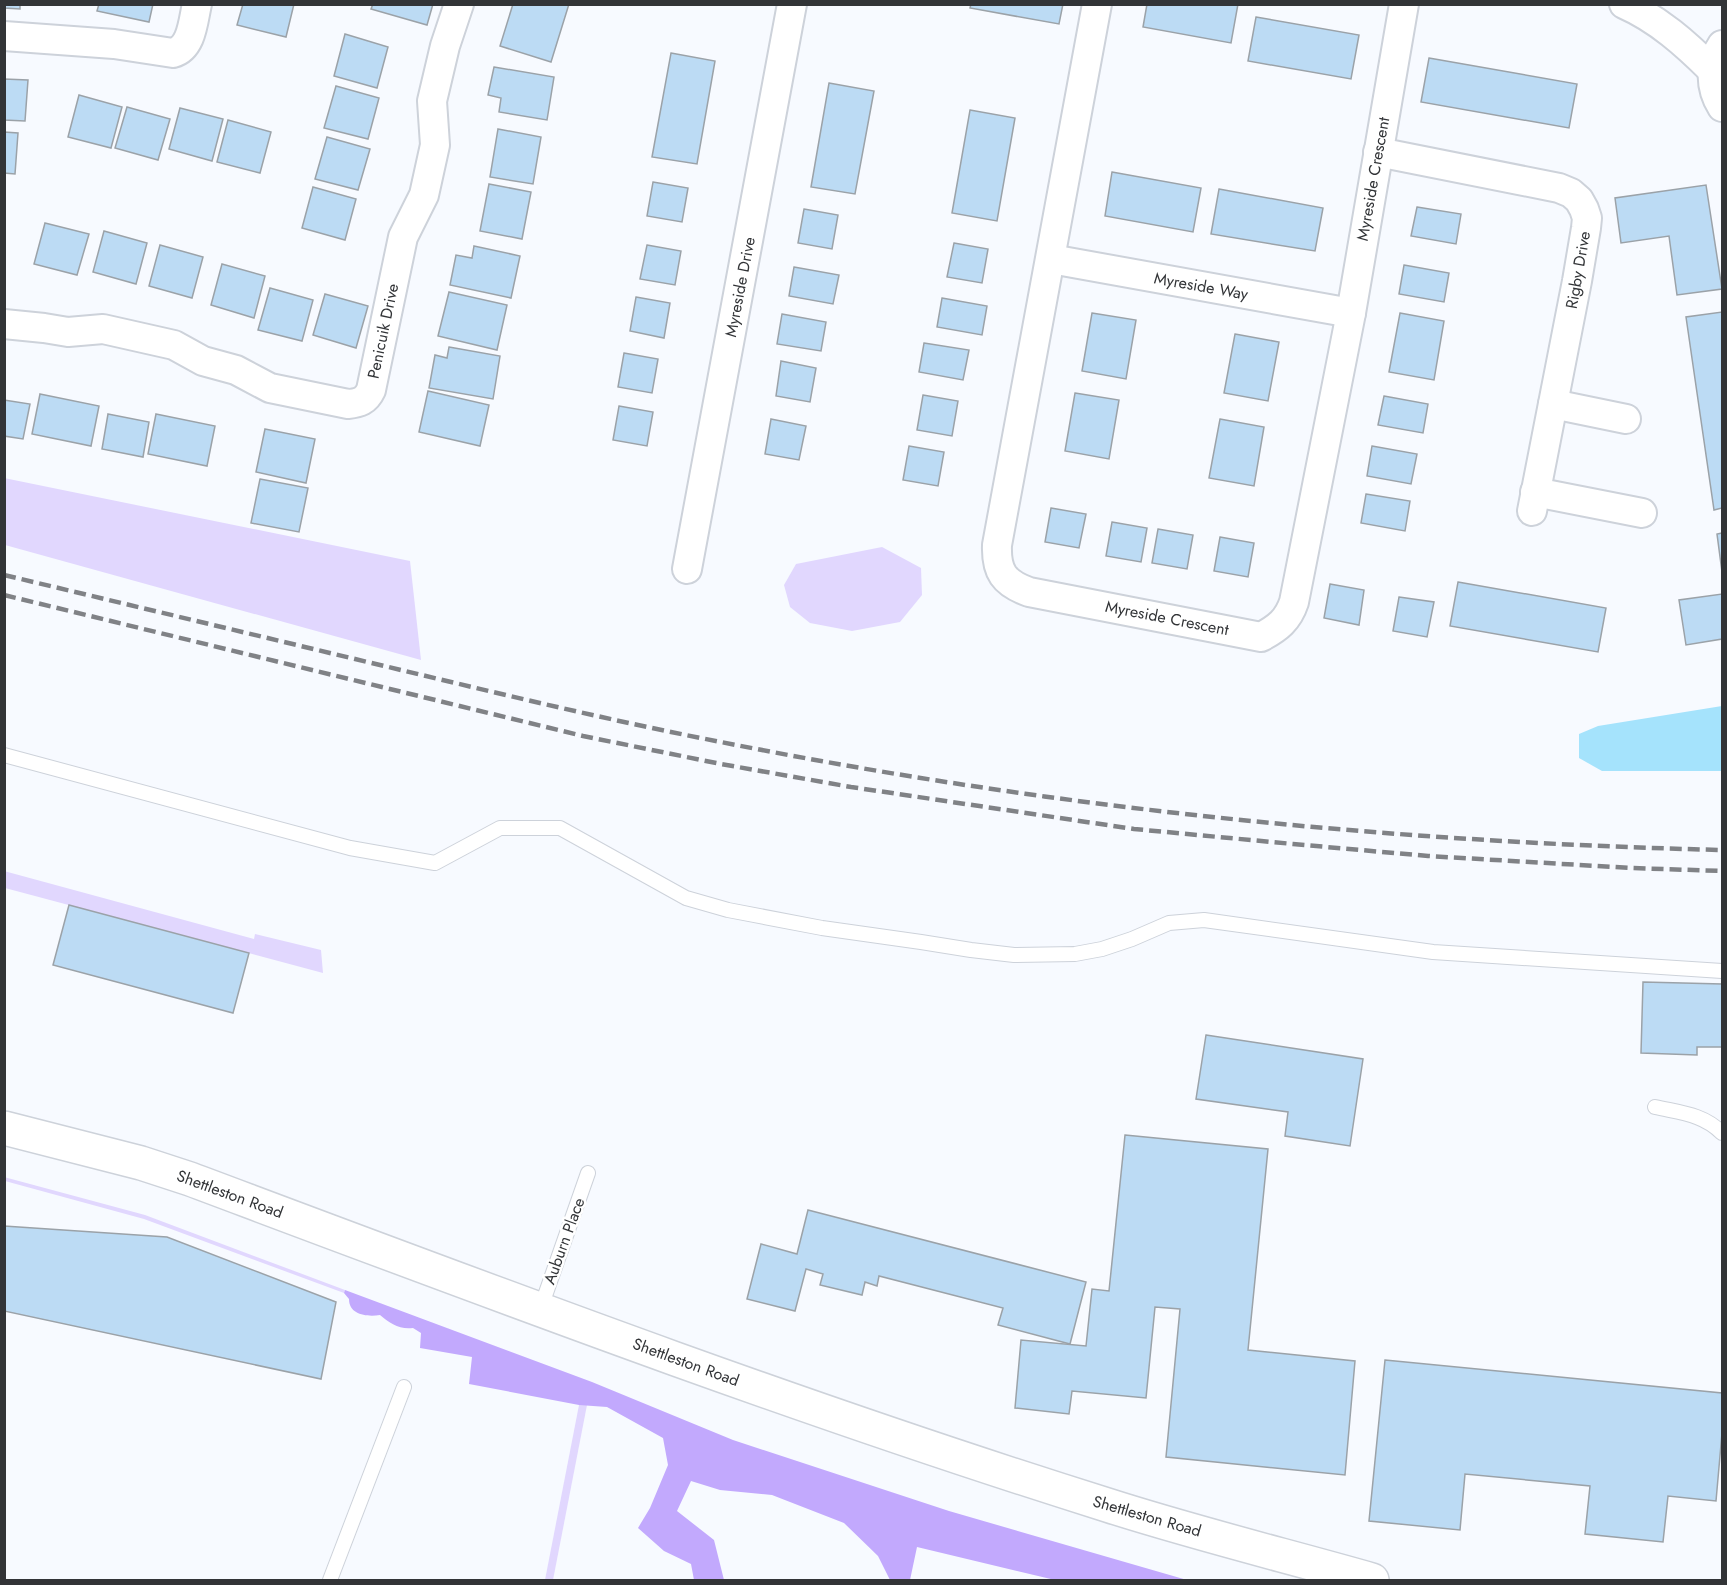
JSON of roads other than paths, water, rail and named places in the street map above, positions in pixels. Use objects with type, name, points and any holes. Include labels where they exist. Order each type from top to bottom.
[{"type":"main road","name":"Shettleston Road","points":[[4,1128],[110,1155],[190,1179],[540,1310],[827,1413],[1109,1506],[1372,1581]]},
{"type":"street","points":[[4,36],[114,44],[173,53],[180,52],[186,47],[197,4]]},
{"type":"street","name":"Penicuik Drive","points":[[4,324],[68,332],[103,329],[174,345],[203,361],[236,370],[270,387],[348,404],[358,403],[368,396],[403,237],[424,195],[435,146],[432,101],[459,4]]},
{"type":"street","name":"Myreside Drive","points":[[687,569],[792,4]]},
{"type":"street","name":"Myreside Crescent","points":[[1097,4],[997,545],[999,570],[1007,581],[1029,592],[1261,637],[1284,622],[1294,602],[1351,313],[1404,4]]},
{"type":"street","points":[[1624,4],[1673,33],[1690,47],[1717,57],[1714,88],[1722,107]]},
{"type":"street","name":"Rigby Drive","points":[[1378,152],[1559,188],[1571,193],[1579,200],[1587,218],[1586,228],[1533,502],[1642,513]]},
{"type":"street","name":"Myreside Way","points":[[1051,259],[1351,313]]},
{"type":"street","points":[[1553,404],[1626,419]]},
{"type":"lane","points":[[4,755],[350,848],[435,863],[500,828],[560,828],[686,898],[728,910],[822,928],[971,950],[1014,955],[1075,954],[1102,949],[1169,923],[1204,920],[1433,952],[1722,971]]},
{"type":"lane","points":[[1655,1107],[1698,1116],[1713,1124],[1722,1133]]},
{"type":"lane","name":"Auburn Place","points":[[540,1310],[588,1173]]},
{"type":"lane","points":[[330,1581],[404,1387]]},
{"type":"water","points":[[1722,706],[1722,771],[1602,771],[1579,758],[1579,734],[1598,726]]},
{"type":"railway","points":[[4,575],[636,724],[721,742],[970,786],[1220,818],[1345,830],[1596,846],[1722,850]]},
{"type":"railway","points":[[4,595],[583,736],[851,787],[1134,829],[1428,856],[1722,871]]}]
